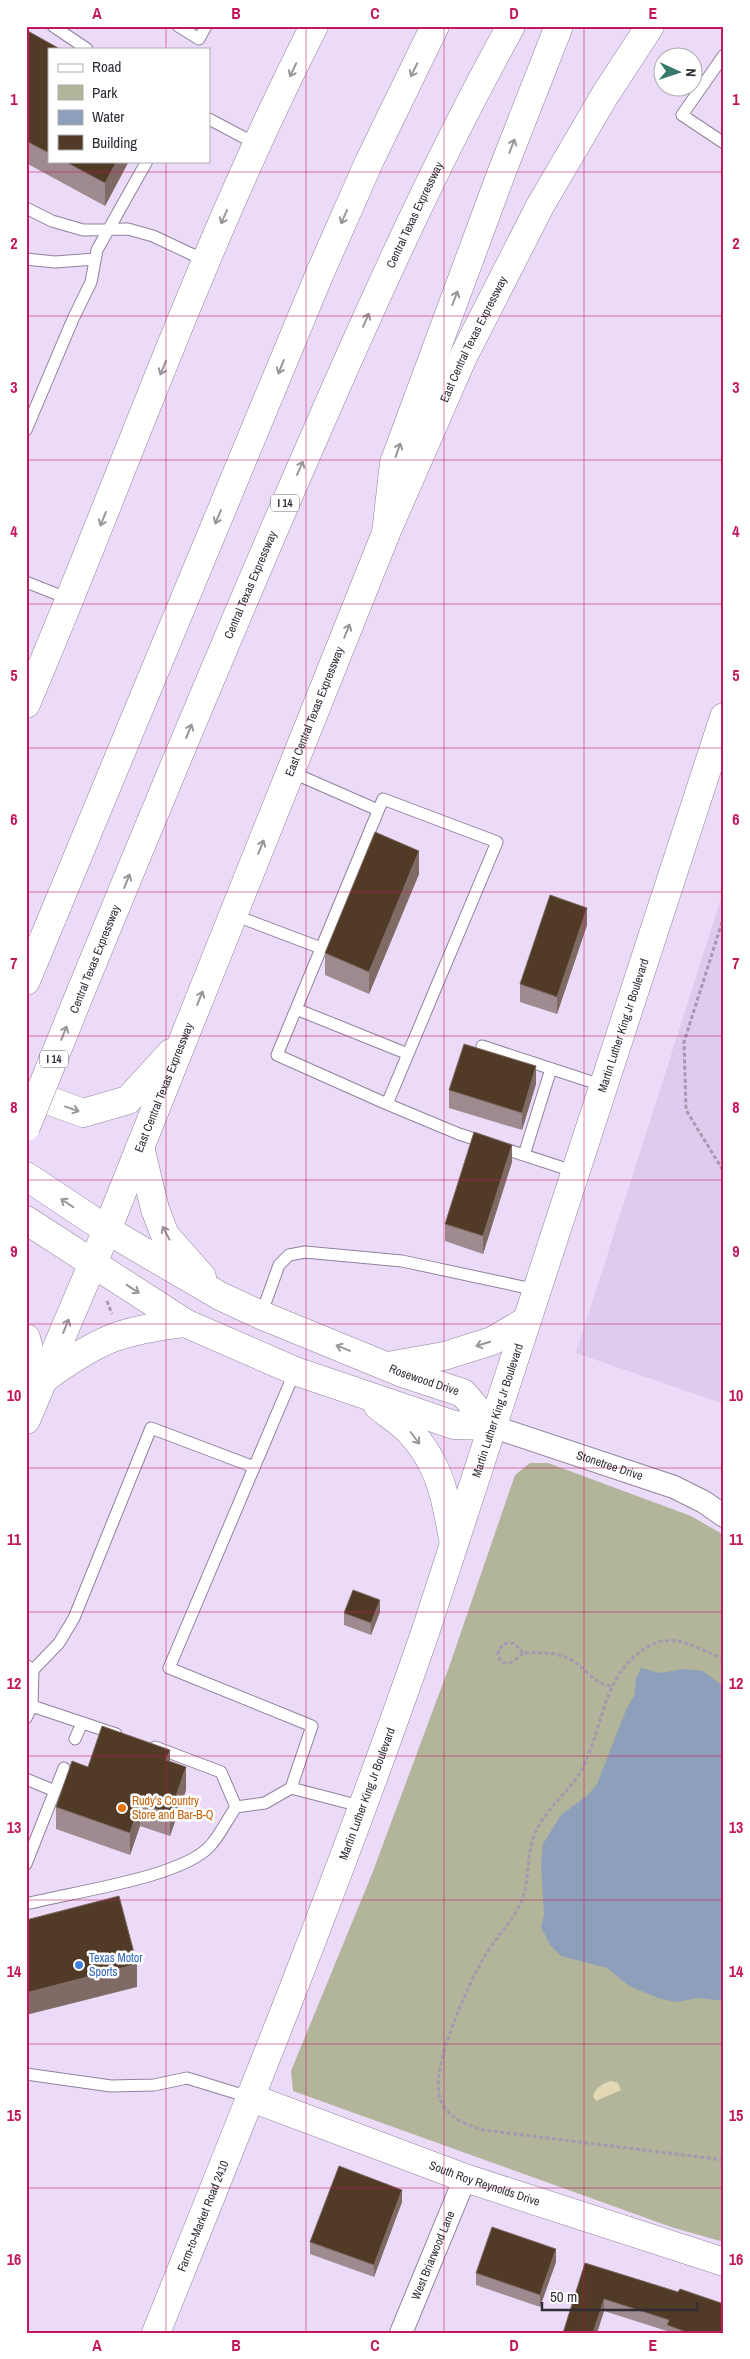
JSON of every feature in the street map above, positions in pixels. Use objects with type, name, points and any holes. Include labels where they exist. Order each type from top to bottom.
[{"type":"main road","points":[[26,704],[71,599],[222,220],[314,26]]},
{"type":"main road","points":[[29,976],[320,273],[369,162],[435,26]]},
{"type":"main road","name":"Central Texas Expressway","points":[[26,1127],[255,571],[331,398],[405,233],[511,26]]},
{"type":"main road","points":[[386,533],[394,463],[501,174],[559,26]]},
{"type":"main road","name":"East Central Texas Expressway","points":[[28,1414],[107,1230],[386,533],[463,357],[540,206],[605,95],[650,26]]},
{"type":"main road","name":"Martin Luther King Jr Boulevard","points":[[249,2097],[326,1908],[364,1807],[454,1543],[724,717]]},
{"type":"main road","points":[[26,1092],[83,1113],[128,1100],[183,1041]]},
{"type":"main road","points":[[140,1147],[155,1209],[165,1235],[220,1296]]},
{"type":"main road","name":"Rosewood Drive","points":[[26,1176],[107,1230],[220,1296],[261,1316],[406,1374],[463,1392],[491,1426]]},
{"type":"main road","points":[[26,1220],[185,1323],[295,1371],[454,1425],[491,1426]]},
{"type":"main road","points":[[388,1366],[444,1356],[492,1341],[526,1321]]},
{"type":"main road","points":[[45,1378],[81,1352],[119,1334],[150,1327],[185,1323]]},
{"type":"main road","points":[[26,1338],[28,1344],[28,1414]]},
{"type":"main road","points":[[365,1395],[411,1432],[430,1460],[444,1488],[454,1543]]},
{"type":"main road","name":"South Roy Reynolds Drive","points":[[249,2097],[465,2178],[724,2262]]},
{"type":"main road","name":"Farm-to-Market Road 2410","points":[[156,2333],[249,2097]]},
{"type":"street","name":"Stonetree Drive","points":[[491,1426],[674,1487],[704,1502],[724,1516]]},
{"type":"street","name":"West Briarwood Lane","points":[[401,2333],[465,2178]]},
{"type":"lane","points":[[53,26],[86,48]]},
{"type":"lane","points":[[178,26],[199,40],[206,26]]},
{"type":"lane","points":[[724,55],[682,115],[724,143]]},
{"type":"lane","points":[[210,120],[258,145]]},
{"type":"lane","points":[[26,430],[73,319],[91,282],[97,250],[146,162]]},
{"type":"lane","points":[[26,208],[52,221],[84,230],[128,229],[153,236],[206,261]]},
{"type":"lane","points":[[26,259],[54,262],[95,259]]},
{"type":"lane","points":[[26,582],[71,599]]},
{"type":"lane","points":[[291,772],[378,810]]},
{"type":"lane","points":[[386,1104],[498,842],[382,799],[277,1056],[386,1104],[460,1134],[576,1172]]},
{"type":"lane","points":[[234,915],[321,948]]},
{"type":"lane","points":[[296,1009],[408,1054]]},
{"type":"lane","points":[[482,1046],[604,1086]]},
{"type":"lane","points":[[524,1155],[552,1069]]},
{"type":"lane","points":[[261,1316],[279,1265],[289,1255],[305,1252],[402,1260],[537,1290]]},
{"type":"lane","points":[[26,1904],[150,1876],[184,1863],[210,1847],[236,1807],[265,1803],[291,1788],[312,1726],[169,1668],[295,1371]]},
{"type":"lane","points":[[26,1718],[32,1706],[30,1667],[59,1643],[74,1618],[151,1428],[254,1467]]},
{"type":"lane","points":[[32,1706],[127,1738]]},
{"type":"lane","points":[[75,1739],[82,1723]]},
{"type":"lane","points":[[145,1743],[182,1755],[220,1772],[236,1807]]},
{"type":"lane","points":[[26,1864],[64,1768]]},
{"type":"lane","points":[[26,1779],[55,1791]]},
{"type":"lane","points":[[291,1788],[364,1807]]},
{"type":"lane","points":[[26,2074],[111,2086],[154,2085],[187,2078],[249,2097]]},
{"type":"path","points":[[724,916],[684,1042],[686,1110],[724,1172]]},
{"type":"path","points":[[100,1296],[107,1299],[113,1316]]},
{"type":"path","points":[[724,1659],[691,1644],[669,1640],[651,1645],[625,1665],[611,1686],[582,1768],[550,1806],[536,1830],[532,1841],[528,1875],[521,1902],[483,1959],[470,1985],[443,2055],[438,2080],[439,2095],[445,2109],[454,2118],[466,2125],[483,2130],[724,2160]]},
{"type":"path","points":[[523,1653],[514,1643],[504,1644],[498,1650],[498,1658],[501,1662],[508,1664],[523,1653],[541,1653],[564,1657],[574,1661],[598,1682],[611,1686]]},
{"type":"shaded area","points":[[724,889],[724,1404],[576,1353]]},
{"type":"green space","points":[[530,1463],[548,1463],[691,1516],[724,1535],[724,2242],[674,2228],[293,2091],[291,2071],[372,1874],[449,1667],[515,1475]]},
{"type":"sand","points":[[612,2081],[618,2083],[621,2090],[596,2101],[593,2096],[596,2090],[603,2084]]},
{"type":"water","points":[[641,1668],[660,1673],[685,1669],[703,1671],[724,1687],[724,2001],[699,1998],[676,2002],[661,1999],[629,1986],[607,1968],[561,1956],[550,1945],[541,1927],[544,1915],[541,1864],[543,1844],[561,1815],[588,1795],[597,1784],[626,1710],[634,1696],[636,1679]]},
{"type":"building","points":[[26,30],[58,48],[48,48],[48,152],[26,141]]},
{"type":"building","points":[[66,162],[116,162],[105,183]]},
{"type":"building","points":[[375,832],[419,851],[369,972],[325,953]]},
{"type":"building","points":[[550,895],[587,908],[557,997],[520,984]]},
{"type":"building","points":[[464,1044],[536,1066],[522,1113],[449,1090]]},
{"type":"building","points":[[474,1132],[512,1145],[483,1236],[445,1224]]},
{"type":"building","points":[[353,1590],[380,1600],[371,1623],[344,1613]]},
{"type":"building","name":"Rudy's Country Store and Bar-B-Q","points":[[102,1726],[170,1750],[166,1760],[186,1767],[170,1814],[140,1803],[130,1833],[56,1807],[72,1761],[88,1767]]},
{"type":"building","name":"Texas Motor Sports","points":[[119,1896],[137,1964],[26,1993],[26,1920]]},
{"type":"building","points":[[339,2166],[402,2190],[374,2265],[310,2242]]},
{"type":"building","points":[[492,2227],[556,2249],[540,2295],[476,2273]]},
{"type":"building","points":[[585,2263],[678,2292],[680,2289],[724,2304],[724,2333],[689,2333],[667,2325],[669,2320],[604,2299],[593,2333],[563,2333]]},
{"type":"place","name":"Rudy's Country Store and Bar-B-Q","points":[[122,1808]]},
{"type":"place","name":"Texas Motor Sports","points":[[79,1965]]}]
